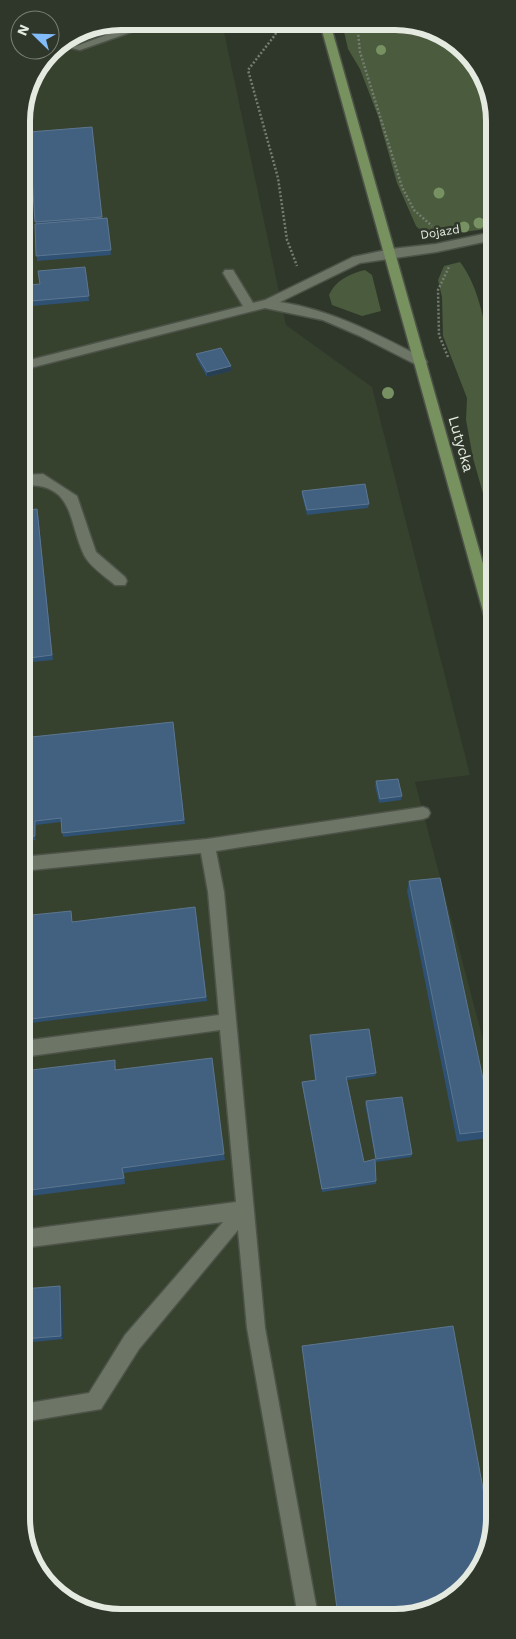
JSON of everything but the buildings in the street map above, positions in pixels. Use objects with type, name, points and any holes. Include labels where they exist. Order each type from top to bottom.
[{"type":"main road","name":"Lutycka","points":[[327,30],[486,594]]},
{"type":"street","points":[[76,48],[131,30]]},
{"type":"street","name":"Dojazd","points":[[391,253],[486,237]]},
{"type":"street","points":[[30,364],[265,304],[356,260],[391,253]]},
{"type":"street","points":[[229,273],[250,308]]},
{"type":"street","points":[[265,304],[294,307],[324,314],[368,333],[421,362]]},
{"type":"street","points":[[30,480],[43,479],[72,498],[90,554],[120,581]]},
{"type":"street","points":[[30,863],[207,846],[423,813]]},
{"type":"street","points":[[207,846],[216,892],[226,1022],[256,1328],[307,1609]]},
{"type":"street","points":[[30,1048],[226,1022]]},
{"type":"street","points":[[30,1238],[244,1210]]},
{"type":"street","points":[[30,1412],[94,1402],[132,1342],[244,1210]]},
{"type":"path","points":[[278,30],[253,60],[248,70],[278,178],[287,240],[305,285]]},
{"type":"path","points":[[358,30],[360,52],[402,187],[420,218],[433,226],[453,232],[453,260],[438,290],[439,335],[448,357]]},
{"type":"shaded area","points":[[121,30],[224,30],[286,325],[372,387],[470,775],[415,782],[486,1051],[486,1524],[479,1553],[463,1578],[445,1594],[435,1600],[407,1608],[121,1609],[103,1607],[81,1600],[61,1586],[42,1563],[33,1541],[30,1524],[30,115],[37,86],[45,71],[54,60],[60,60],[61,53],[76,42],[103,32]]},
{"type":"shaded area","points":[[344,30],[413,32],[440,42],[459,57],[471,71],[477,81],[485,109],[486,229],[442,235],[423,233],[416,226],[397,183],[378,116],[360,69],[348,49]]},
{"type":"shaded area","points":[[460,262],[472,282],[486,331],[486,504],[473,458],[466,420],[467,398],[443,336],[442,297],[438,280],[444,266]]},
{"type":"shaded area","points":[[365,270],[372,275],[381,311],[362,316],[332,305],[329,295],[335,285],[354,273]]}]
